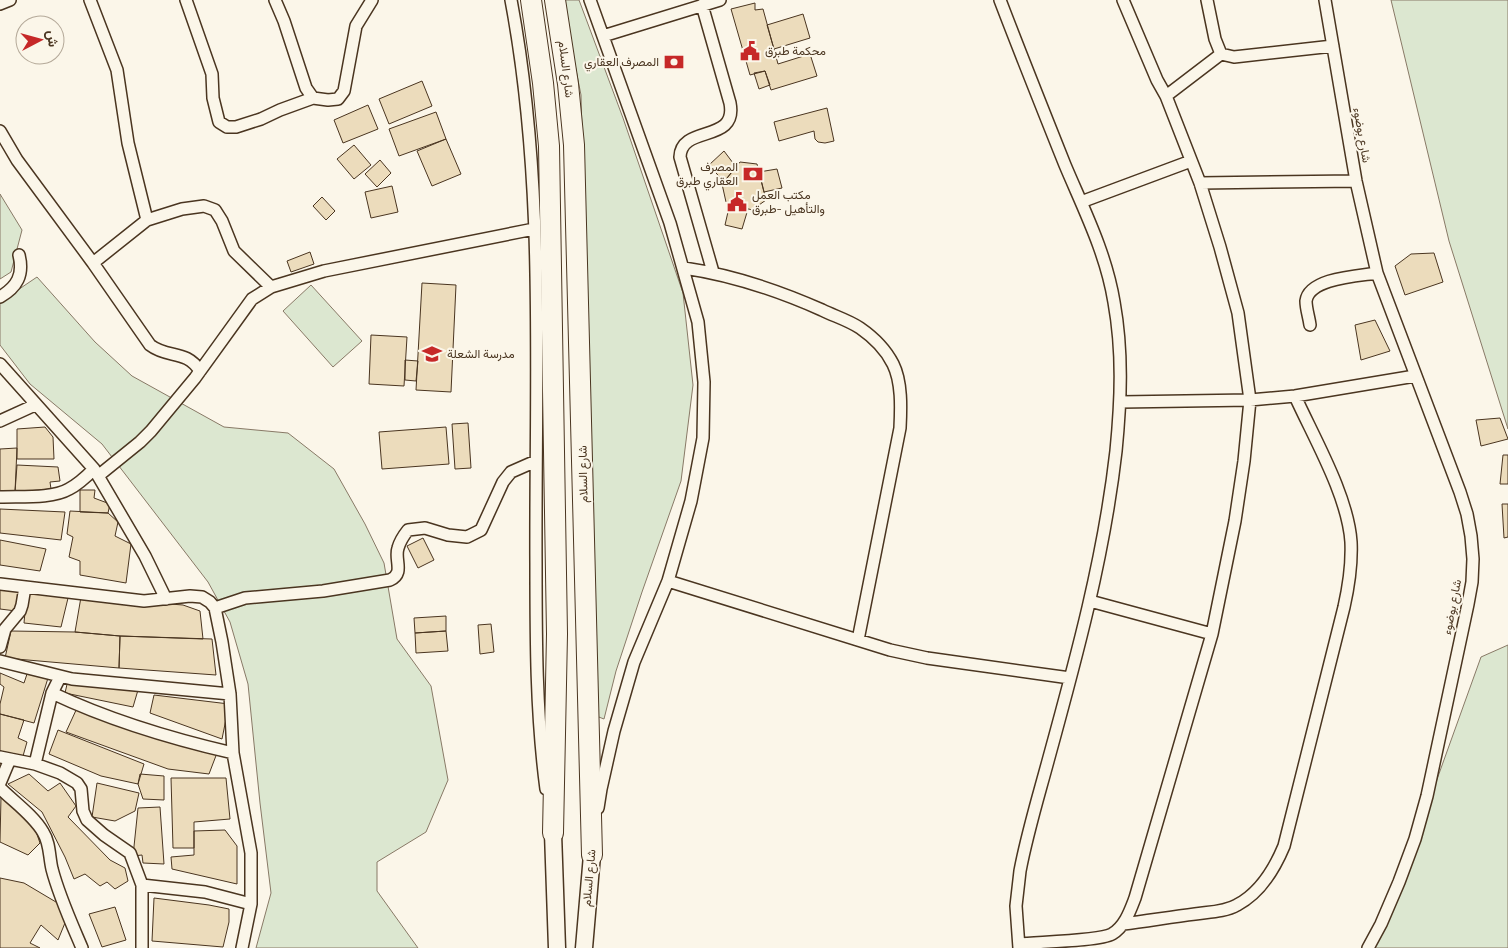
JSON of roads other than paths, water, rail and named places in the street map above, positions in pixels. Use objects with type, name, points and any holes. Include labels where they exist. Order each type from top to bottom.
[{"type":"highway","name":"شارع السلام","points":[[532,0],[549,146],[557,634],[553,833]]},
{"type":"highway","name":"شارع السلام","points":[[555,0],[568,84],[574,145],[592,855]]},
{"type":"main road","name":"شارع السلام","points":[[553,833],[557,948]]},
{"type":"main road","name":"شارع السلام","points":[[584,948],[592,855]]},
{"type":"street","points":[[0,4],[10,0]]},
{"type":"street","points":[[90,0],[117,70],[128,143],[147,220]]},
{"type":"street","points":[[186,0],[212,74],[213,98],[219,122],[226,127],[236,127],[261,119],[313,98],[338,99],[344,91],[356,26],[372,0]]},
{"type":"street","points":[[275,0],[284,21],[306,88],[313,98]]},
{"type":"street","points":[[511,0],[520,46],[530,143],[537,338],[536,611],[538,702],[544,773],[553,833]]},
{"type":"street","points":[[590,0],[670,223],[684,268],[698,322],[704,382],[703,438],[691,501],[668,580],[634,662],[614,731],[601,789],[592,855]]},
{"type":"street","points":[[603,36],[720,0]]},
{"type":"street","points":[[1000,0],[1032,84],[1095,234],[1106,266],[1114,300],[1122,368],[1121,402],[1112,485],[1102,547],[1090,601],[1020,871],[1016,906],[1019,946],[1104,937],[1111,935],[1123,924],[1135,898],[1212,634],[1235,521],[1244,461],[1250,400],[1238,314],[1220,246],[1200,183],[1166,96],[1157,80],[1123,0]]},
{"type":"street","points":[[1207,0],[1221,54]]},
{"type":"street","name":"شارع بوضوء","points":[[1325,0],[1356,181],[1377,273],[1460,492],[1467,514],[1473,559],[1472,582],[1426,796],[1414,840],[1399,882],[1381,924],[1368,948]]},
{"type":"street","points":[[702,5],[731,112],[727,122],[721,128],[688,140],[682,146],[680,157],[713,272]]},
{"type":"street","points":[[1221,54],[1234,57],[1333,46]]},
{"type":"street","points":[[1166,96],[1221,54]]},
{"type":"street","points":[[0,131],[17,160],[93,263],[150,345],[161,352],[183,356],[196,365],[200,371]]},
{"type":"street","points":[[1081,202],[1191,161]]},
{"type":"street","points":[[1200,183],[1356,181]]},
{"type":"street","points":[[93,263],[147,220],[182,209],[204,206],[215,210],[222,220],[234,251],[270,287]]},
{"type":"street","points":[[0,498],[55,494],[74,486],[96,473],[140,442],[200,371],[252,299],[270,287],[324,271],[534,230]]},
{"type":"street","points":[[0,297],[15,286],[19,279],[21,271],[19,255]]},
{"type":"street","points":[[684,268],[713,272],[766,288],[848,322],[860,328],[874,340],[894,365],[900,396],[899,436],[858,640]]},
{"type":"street","points":[[1310,325],[1306,300],[1315,287],[1326,282],[1377,273]]},
{"type":"street","points":[[0,364],[96,473],[145,556],[166,599]]},
{"type":"street","points":[[1121,402],[1250,400],[1295,396],[1415,376]]},
{"type":"street","points":[[1123,924],[1216,912],[1236,906],[1264,883],[1284,846],[1348,590],[1351,558],[1349,527],[1341,499],[1295,396]]},
{"type":"street","points":[[0,420],[35,405]]},
{"type":"street","points":[[215,608],[245,598],[323,591],[395,577],[399,571],[397,549],[408,530],[425,528],[467,537],[481,530],[503,482],[511,472],[536,461]]},
{"type":"street","points":[[668,580],[890,650],[928,658],[1070,678]]},
{"type":"street","points":[[0,584],[144,601],[190,596],[202,597],[215,608],[230,694],[233,753],[251,853],[251,904],[242,948]]},
{"type":"street","points":[[0,647],[5,629],[20,611],[25,587]]},
{"type":"street","points":[[1090,601],[1212,634]]},
{"type":"street","points":[[0,661],[60,677],[230,694]]},
{"type":"street","points":[[35,764],[52,693],[60,677]]},
{"type":"street","points":[[52,693],[82,707],[191,743],[233,753]]},
{"type":"street","points":[[0,783],[5,758],[35,764],[77,783],[81,789],[83,811],[87,820],[104,835],[130,853],[142,885],[142,948]]},
{"type":"street","points":[[0,788],[36,822],[44,833],[52,868],[82,948]]},
{"type":"street","points":[[142,885],[205,892],[251,904]]},
{"type":"place","name":"محكمة طبرق","points":[[750,51]]},
{"type":"place","name":"المصرف العقاري","points":[[674,62]]},
{"type":"place","name":"المصرف العقاري طبرق","points":[[753,174]]},
{"type":"place","name":"مكتب العمل والتأهيل -طبرق","points":[[737,202]]},
{"type":"place","name":"مدرسة الشعلة","points":[[432,354]]}]
